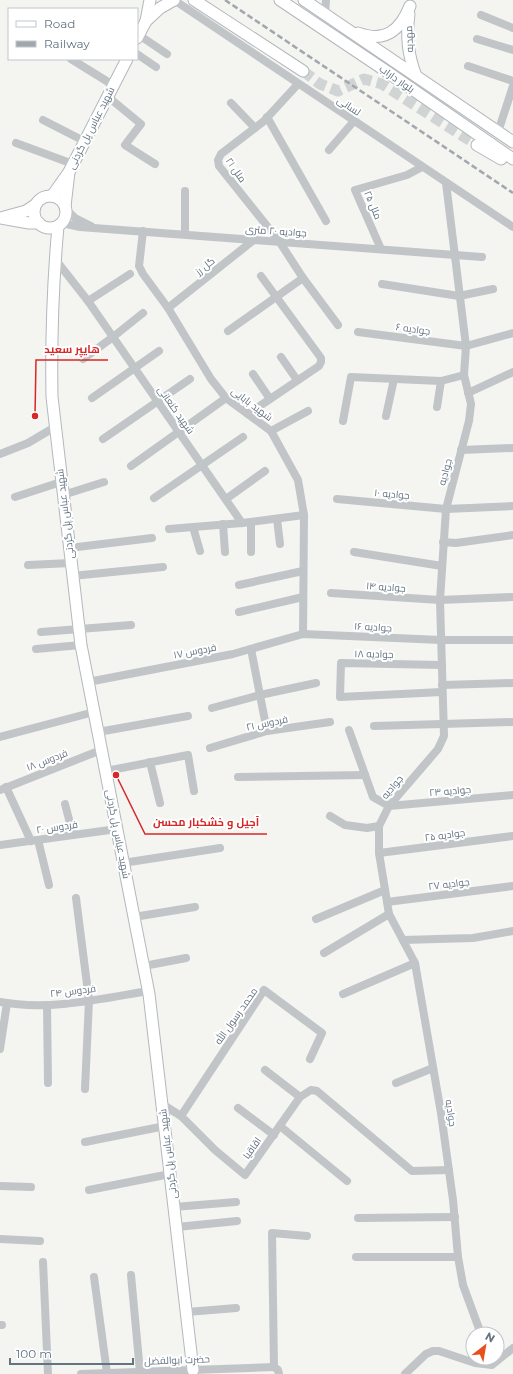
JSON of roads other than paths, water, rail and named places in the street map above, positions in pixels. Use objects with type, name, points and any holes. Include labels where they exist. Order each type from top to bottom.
[{"type":"street","points":[[146,22],[150,0]]},
{"type":"street","points":[[167,54],[138,37],[146,22],[160,8],[174,0]]},
{"type":"street","name":"لسانی","points":[[174,0],[513,228]]},
{"type":"street","points":[[194,0],[303,71]]},
{"type":"street","name":"بلوار داراب","points":[[280,0],[513,159]]},
{"type":"street","name":"بلوار داراب","points":[[304,0],[513,142]]},
{"type":"street","points":[[325,14],[326,0]]},
{"type":"street","points":[[345,28],[368,37],[385,35],[397,29],[405,18],[410,3]]},
{"type":"street","name":"مهدیه","points":[[410,3],[407,29],[408,48],[416,76]]},
{"type":"street","points":[[481,16],[513,28]]},
{"type":"street","points":[[477,39],[513,50]]},
{"type":"street","points":[[138,55],[156,67]]},
{"type":"street","points":[[73,60],[113,85]]},
{"type":"street","name":"شهید عباس پل گردنی","points":[[52,196],[71,168],[126,60]]},
{"type":"street","points":[[468,66],[513,81]]},
{"type":"street","name":"ملل ۲۱","points":[[279,241],[219,166],[218,160],[222,154],[267,117],[298,84]]},
{"type":"street","points":[[498,132],[512,91]]},
{"type":"street","points":[[107,96],[141,124],[125,145],[155,164]]},
{"type":"street","points":[[231,103],[255,128]]},
{"type":"street","points":[[267,117],[326,221]]},
{"type":"street","points":[[43,120],[84,141]]},
{"type":"street","points":[[329,150],[354,121]]},
{"type":"street","points":[[16,143],[71,168],[65,207],[66,213],[60,224],[48,228],[39,223],[35,218],[35,205]]},
{"type":"street","points":[[478,145],[513,166]]},
{"type":"street","name":"ملل ۲۵","points":[[381,248],[355,190],[407,175],[422,167]]},
{"type":"street","name":"جوادیه","points":[[446,183],[466,346],[464,375],[471,404],[446,509],[440,600],[444,736],[438,749],[389,806],[379,826],[379,853],[389,914],[415,963],[449,1170],[458,1257],[463,1285],[478,1326]]},
{"type":"street","points":[[185,192],[185,234]]},
{"type":"street","points":[[0,218],[26,211],[45,196],[52,196],[62,201],[65,207],[75,218],[97,228]]},
{"type":"street","points":[[0,218],[29,223],[39,223]]},
{"type":"street","name":"شهید عباس پل گردنی","points":[[60,224],[55,259],[51,364],[52,397],[72,576],[81,646],[148,991],[193,1372]]},
{"type":"street","name":"جوادیه ۲۰ متری","points":[[60,224],[482,256]]},
{"type":"street","name":"شهید بابایی","points":[[144,231],[139,266],[143,274],[168,308],[211,379],[226,398],[271,431],[298,480],[304,515],[303,634]]},
{"type":"street","name":"گل رز","points":[[168,308],[255,239]]},
{"type":"street","points":[[279,241],[303,278],[338,325]]},
{"type":"street","name":"شهید کنعانی","points":[[55,259],[88,301],[242,523]]},
{"type":"street","points":[[88,301],[130,274]]},
{"type":"street","points":[[248,414],[319,366],[321,362],[321,358],[260,276]]},
{"type":"street","points":[[228,331],[303,278]]},
{"type":"street","points":[[382,284],[459,296],[493,289]]},
{"type":"street","points":[[83,359],[143,313]]},
{"type":"street","name":"جوادیه ۶","points":[[358,332],[466,346]]},
{"type":"street","points":[[466,346],[513,333]]},
{"type":"street","points":[[92,398],[134,367],[159,351]]},
{"type":"street","points":[[281,357],[297,380]]},
{"type":"street","points":[[468,393],[513,372]]},
{"type":"street","points":[[253,374],[270,399]]},
{"type":"street","points":[[343,421],[350,377],[441,381],[464,375]]},
{"type":"street","points":[[103,439],[190,379]]},
{"type":"street","points":[[386,416],[394,379]]},
{"type":"street","points":[[437,407],[441,381]]},
{"type":"street","points":[[131,466],[180,433],[226,398]]},
{"type":"street","points":[[271,431],[308,411]]},
{"type":"street","points":[[0,454],[28,442],[55,427]]},
{"type":"street","points":[[154,498],[243,437]]},
{"type":"street","points":[[461,450],[513,448]]},
{"type":"street","points":[[226,499],[265,471]]},
{"type":"street","points":[[15,497],[62,482]]},
{"type":"street","points":[[63,495],[104,482]]},
{"type":"street","name":"جوادیه ۱۰","points":[[337,499],[446,509],[513,506]]},
{"type":"street","points":[[170,529],[242,523],[304,515]]},
{"type":"street","points":[[277,518],[280,544]]},
{"type":"street","points":[[251,522],[252,552]]},
{"type":"street","points":[[223,524],[225,552]]},
{"type":"street","points":[[193,527],[200,551]]},
{"type":"street","points":[[444,542],[456,543],[513,535]]},
{"type":"street","points":[[69,548],[152,538]]},
{"type":"street","points":[[354,552],[442,566]]},
{"type":"street","points":[[28,565],[71,563]]},
{"type":"street","points":[[72,576],[163,567]]},
{"type":"street","points":[[239,585],[303,571]]},
{"type":"street","name":"جوادیه ۱۴","points":[[331,593],[440,600],[513,597]]},
{"type":"street","points":[[239,612],[303,597]]},
{"type":"street","points":[[41,632],[131,626]]},
{"type":"street","name":"جوادیه ۱۶","points":[[303,634],[441,640],[513,640]]},
{"type":"street","name":"فردوس ۱۷","points":[[88,682],[232,654],[303,634]]},
{"type":"street","points":[[36,649],[81,646]]},
{"type":"street","points":[[251,649],[267,731]]},
{"type":"street","name":"جوادیه ۱۸","points":[[442,665],[341,663],[340,697],[442,688]]},
{"type":"street","points":[[212,708],[260,695],[316,683]]},
{"type":"street","points":[[442,688],[513,683]]},
{"type":"street","points":[[0,737],[94,712]]},
{"type":"street","points":[[98,732],[188,716]]},
{"type":"street","name":"فردوس ۲۱","points":[[210,748],[267,731],[330,722]]},
{"type":"street","points":[[374,726],[513,722]]},
{"type":"street","points":[[349,730],[373,797],[389,806]]},
{"type":"street","name":"فردوس ۱۸","points":[[3,788],[102,750]]},
{"type":"street","points":[[106,771],[188,755],[194,791]]},
{"type":"street","points":[[150,762],[160,803]]},
{"type":"street","points":[[238,777],[365,775]]},
{"type":"street","points":[[3,788],[35,840],[49,885]]},
{"type":"street","name":"جوادیه ۲۳","points":[[389,806],[513,795]]},
{"type":"street","points":[[65,804],[73,835]]},
{"type":"street","points":[[330,816],[345,825],[367,828],[379,826]]},
{"type":"street","name":"فردوس ۲۰","points":[[0,845],[117,829]]},
{"type":"street","name":"جوادیه ۲۵","points":[[379,853],[513,836]]},
{"type":"street","points":[[123,863],[220,848]]},
{"type":"street","name":"جوادیه ۲۷","points":[[387,902],[513,886]]},
{"type":"street","points":[[316,918],[385,890]]},
{"type":"street","points":[[76,898],[89,1000],[85,1089]]},
{"type":"street","points":[[134,918],[195,907]]},
{"type":"street","points":[[324,953],[389,914]]},
{"type":"street","points":[[403,940],[473,938],[513,931]]},
{"type":"street","points":[[144,966],[186,958]]},
{"type":"street","points":[[343,994],[415,963]]},
{"type":"street","name":"محمد رسول الله","points":[[181,1116],[264,990],[322,1033],[310,1059]]},
{"type":"street","name":"فردوس ۲۴","points":[[4,1002],[59,1005],[148,991]]},
{"type":"street","points":[[0,1049],[4,1002]]},
{"type":"street","points":[[47,1005],[48,1082]]},
{"type":"street","points":[[396,1083],[433,1068]]},
{"type":"street","points":[[265,1070],[300,1097],[311,1090],[317,1091],[412,1171],[449,1170]]},
{"type":"street","name":"اقاقیا","points":[[181,1116],[215,1150],[245,1175],[300,1097]]},
{"type":"street","points":[[162,1104],[181,1116]]},
{"type":"street","points":[[238,1108],[274,1135]]},
{"type":"street","points":[[85,1142],[165,1126]]},
{"type":"street","points":[[280,1126],[347,1181]]},
{"type":"street","points":[[90,1190],[170,1174]]},
{"type":"street","points":[[0,1186],[30,1187]]},
{"type":"street","points":[[174,1207],[236,1202]]},
{"type":"street","points":[[358,1218],[454,1217]]},
{"type":"street","points":[[177,1227],[237,1221]]},
{"type":"street","points":[[276,1370],[272,1233],[307,1236]]},
{"type":"street","points":[[0,1240],[40,1241]]},
{"type":"street","points":[[356,1257],[458,1257]]},
{"type":"street","points":[[43,1262],[48,1374]]},
{"type":"street","points":[[131,1275],[140,1372]]},
{"type":"street","points":[[94,1277],[106,1373]]},
{"type":"street","points":[[187,1312],[236,1308]]},
{"type":"street","points":[[405,1374],[426,1354],[433,1351],[439,1351],[465,1360]]},
{"type":"street","name":"حضرت ابوالفضل","points":[[81,1374],[276,1370]]},
{"type":"tunnel","points":[[303,71],[320,84],[338,91],[364,79],[382,84],[477,145]]},
{"type":"railway","points":[[225,0],[513,193]]},
{"type":"place","name":"هایپر سعید","points":[[35,416]]},
{"type":"place","name":"آجیل و خشکبار محسن","points":[[116,775]]}]
